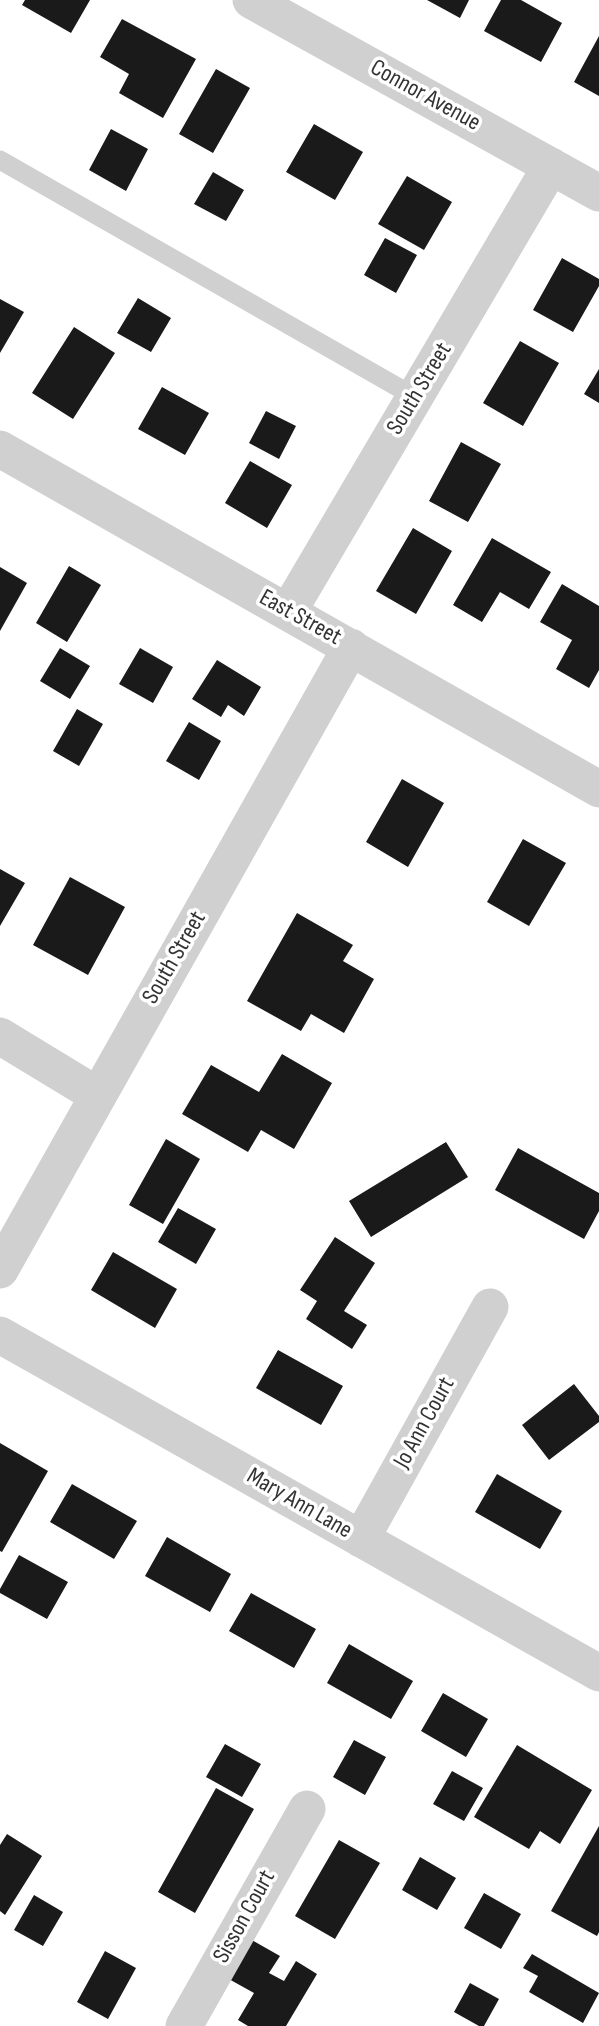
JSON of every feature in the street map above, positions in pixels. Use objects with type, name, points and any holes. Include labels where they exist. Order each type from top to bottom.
[{"type":"street","name":"Connor Avenue","points":[[251,0],[599,193]]},
{"type":"street","name":"South Street","points":[[288,612],[551,166]]},
{"type":"street","name":"East Street","points":[[0,449],[599,789]]},
{"type":"street","name":"South Street","points":[[0,1270],[351,647]]},
{"type":"street","points":[[0,1036],[97,1095]]},
{"type":"street","name":"Jo Ann Court","points":[[361,1539],[490,1307]]},
{"type":"street","name":"Mary Ann Lane","points":[[0,1335],[599,1672]]},
{"type":"street","name":"Sisson Court","points":[[184,2026],[307,1809]]},
{"type":"lane","points":[[0,160],[415,397]]},
{"type":"building","points":[[25,0],[90,0],[71,33],[22,5]]},
{"type":"building","points":[[427,0],[469,0],[460,18]]},
{"type":"building","points":[[501,0],[521,0],[562,23],[541,62],[484,31]]},
{"type":"building","points":[[122,19],[196,59],[163,118],[119,93],[129,74],[100,57]]},
{"type":"building","points":[[599,36],[599,96],[574,82]]},
{"type":"building","points":[[216,69],[250,88],[213,153],[179,134]]},
{"type":"building","points":[[314,124],[363,152],[335,200],[286,172]]},
{"type":"building","points":[[111,129],[148,149],[126,191],[89,170]]},
{"type":"building","points":[[213,172],[244,190],[226,221],[194,204]]},
{"type":"building","points":[[407,176],[452,202],[424,250],[378,224]]},
{"type":"building","points":[[385,238],[417,255],[396,293],[364,275]]},
{"type":"building","points":[[562,258],[599,279],[599,286],[573,332],[533,310]]},
{"type":"building","points":[[138,298],[171,318],[151,352],[117,333]]},
{"type":"building","points":[[0,299],[24,312],[0,353]]},
{"type":"building","points":[[74,327],[115,353],[73,419],[32,393]]},
{"type":"building","points":[[520,341],[559,363],[523,426],[483,403]]},
{"type":"building","points":[[599,369],[599,403],[584,394]]},
{"type":"building","points":[[162,387],[209,413],[185,455],[138,429]]},
{"type":"building","points":[[266,411],[296,426],[279,459],[249,443]]},
{"type":"building","points":[[461,442],[501,464],[468,522],[429,501]]},
{"type":"building","points":[[250,461],[292,485],[267,528],[225,503]]},
{"type":"building","points":[[413,528],[452,551],[416,614],[376,591]]},
{"type":"building","points":[[492,538],[551,572],[529,609],[500,592],[482,622],[453,605]]},
{"type":"building","points":[[69,566],[101,585],[67,642],[36,623]]},
{"type":"building","points":[[0,567],[27,583],[0,631]]},
{"type":"building","points":[[562,584],[599,606],[599,670],[589,688],[556,669],[572,640],[540,622]]},
{"type":"building","points":[[60,648],[90,666],[70,699],[40,681]]},
{"type":"building","points":[[140,648],[173,667],[153,703],[119,684]]},
{"type":"building","points":[[217,660],[261,687],[244,716],[228,705],[221,717],[192,699]]},
{"type":"building","points":[[77,709],[103,724],[79,766],[53,751]]},
{"type":"building","points":[[189,722],[221,741],[199,780],[166,761]]},
{"type":"building","points":[[402,779],[444,803],[408,867],[366,842]]},
{"type":"building","points":[[523,839],[566,863],[529,926],[487,902]]},
{"type":"building","points":[[0,869],[25,883],[0,926]]},
{"type":"building","points":[[70,877],[125,907],[88,975],[33,945]]},
{"type":"building","points":[[297,913],[353,945],[343,961],[374,979],[344,1033],[311,1014],[301,1031],[247,1001]]},
{"type":"building","points":[[282,1054],[332,1083],[294,1149],[261,1130],[248,1152],[182,1114],[211,1065],[259,1092]]},
{"type":"building","points":[[166,1139],[200,1159],[163,1224],[129,1205]]},
{"type":"building","points":[[446,1142],[468,1177],[371,1237],[349,1201]]},
{"type":"building","points":[[518,1148],[599,1193],[599,1211],[584,1239],[495,1190]]},
{"type":"building","points":[[178,1208],[216,1229],[196,1264],[158,1242]]},
{"type":"building","points":[[335,1237],[375,1263],[344,1311],[367,1325],[352,1349],[306,1319],[317,1301],[300,1290]]},
{"type":"building","points":[[113,1252],[177,1289],[155,1328],[91,1290]]},
{"type":"building","points":[[278,1350],[343,1386],[321,1425],[256,1388]]},
{"type":"building","points":[[574,1384],[599,1416],[599,1422],[549,1460],[522,1425]]},
{"type":"building","points":[[0,1443],[48,1471],[2,1552],[0,1551]]},
{"type":"building","points":[[497,1474],[562,1511],[540,1549],[475,1512]]},
{"type":"building","points":[[72,1484],[137,1521],[114,1559],[50,1522]]},
{"type":"building","points":[[167,1537],[231,1574],[210,1612],[145,1576]]},
{"type":"building","points":[[19,1555],[68,1582],[47,1619],[0,1593]]},
{"type":"building","points":[[251,1593],[316,1629],[294,1668],[229,1631]]},
{"type":"building","points":[[349,1644],[413,1681],[391,1719],[327,1683]]},
{"type":"building","points":[[443,1693],[488,1719],[466,1757],[421,1731]]},
{"type":"building","points":[[354,1740],[386,1757],[365,1795],[333,1777]]},
{"type":"building","points":[[225,1744],[261,1764],[242,1797],[206,1777]]},
{"type":"building","points":[[517,1745],[592,1790],[560,1844],[540,1831],[529,1849],[474,1817]]},
{"type":"building","points":[[452,1771],[483,1788],[464,1821],[433,1804]]},
{"type":"building","points":[[216,1788],[254,1809],[195,1913],[158,1892]]},
{"type":"building","points":[[599,1826],[599,1932],[597,1936],[551,1911]]},
{"type":"building","points":[[7,1834],[42,1856],[5,1915],[0,1911],[0,1845]]},
{"type":"building","points":[[339,1840],[380,1863],[335,1939],[295,1916]]},
{"type":"building","points":[[420,1857],[456,1878],[437,1910],[402,1890]]},
{"type":"building","points":[[484,1893],[521,1914],[501,1949],[464,1928]]},
{"type":"building","points":[[34,1895],[63,1912],[43,1946],[14,1930]]},
{"type":"building","points":[[250,1939],[280,1956],[269,1973],[284,1981],[296,1961],[317,1974],[286,2026],[248,2026],[238,2020],[254,1993],[227,1978]]},
{"type":"building","points":[[105,1951],[136,1968],[108,2019],[77,2002]]},
{"type":"building","points":[[532,1954],[599,1993],[583,2023],[529,1992],[538,1976],[523,1968]]},
{"type":"building","points":[[470,1983],[499,1999],[484,2026],[479,2026],[454,2012]]}]
